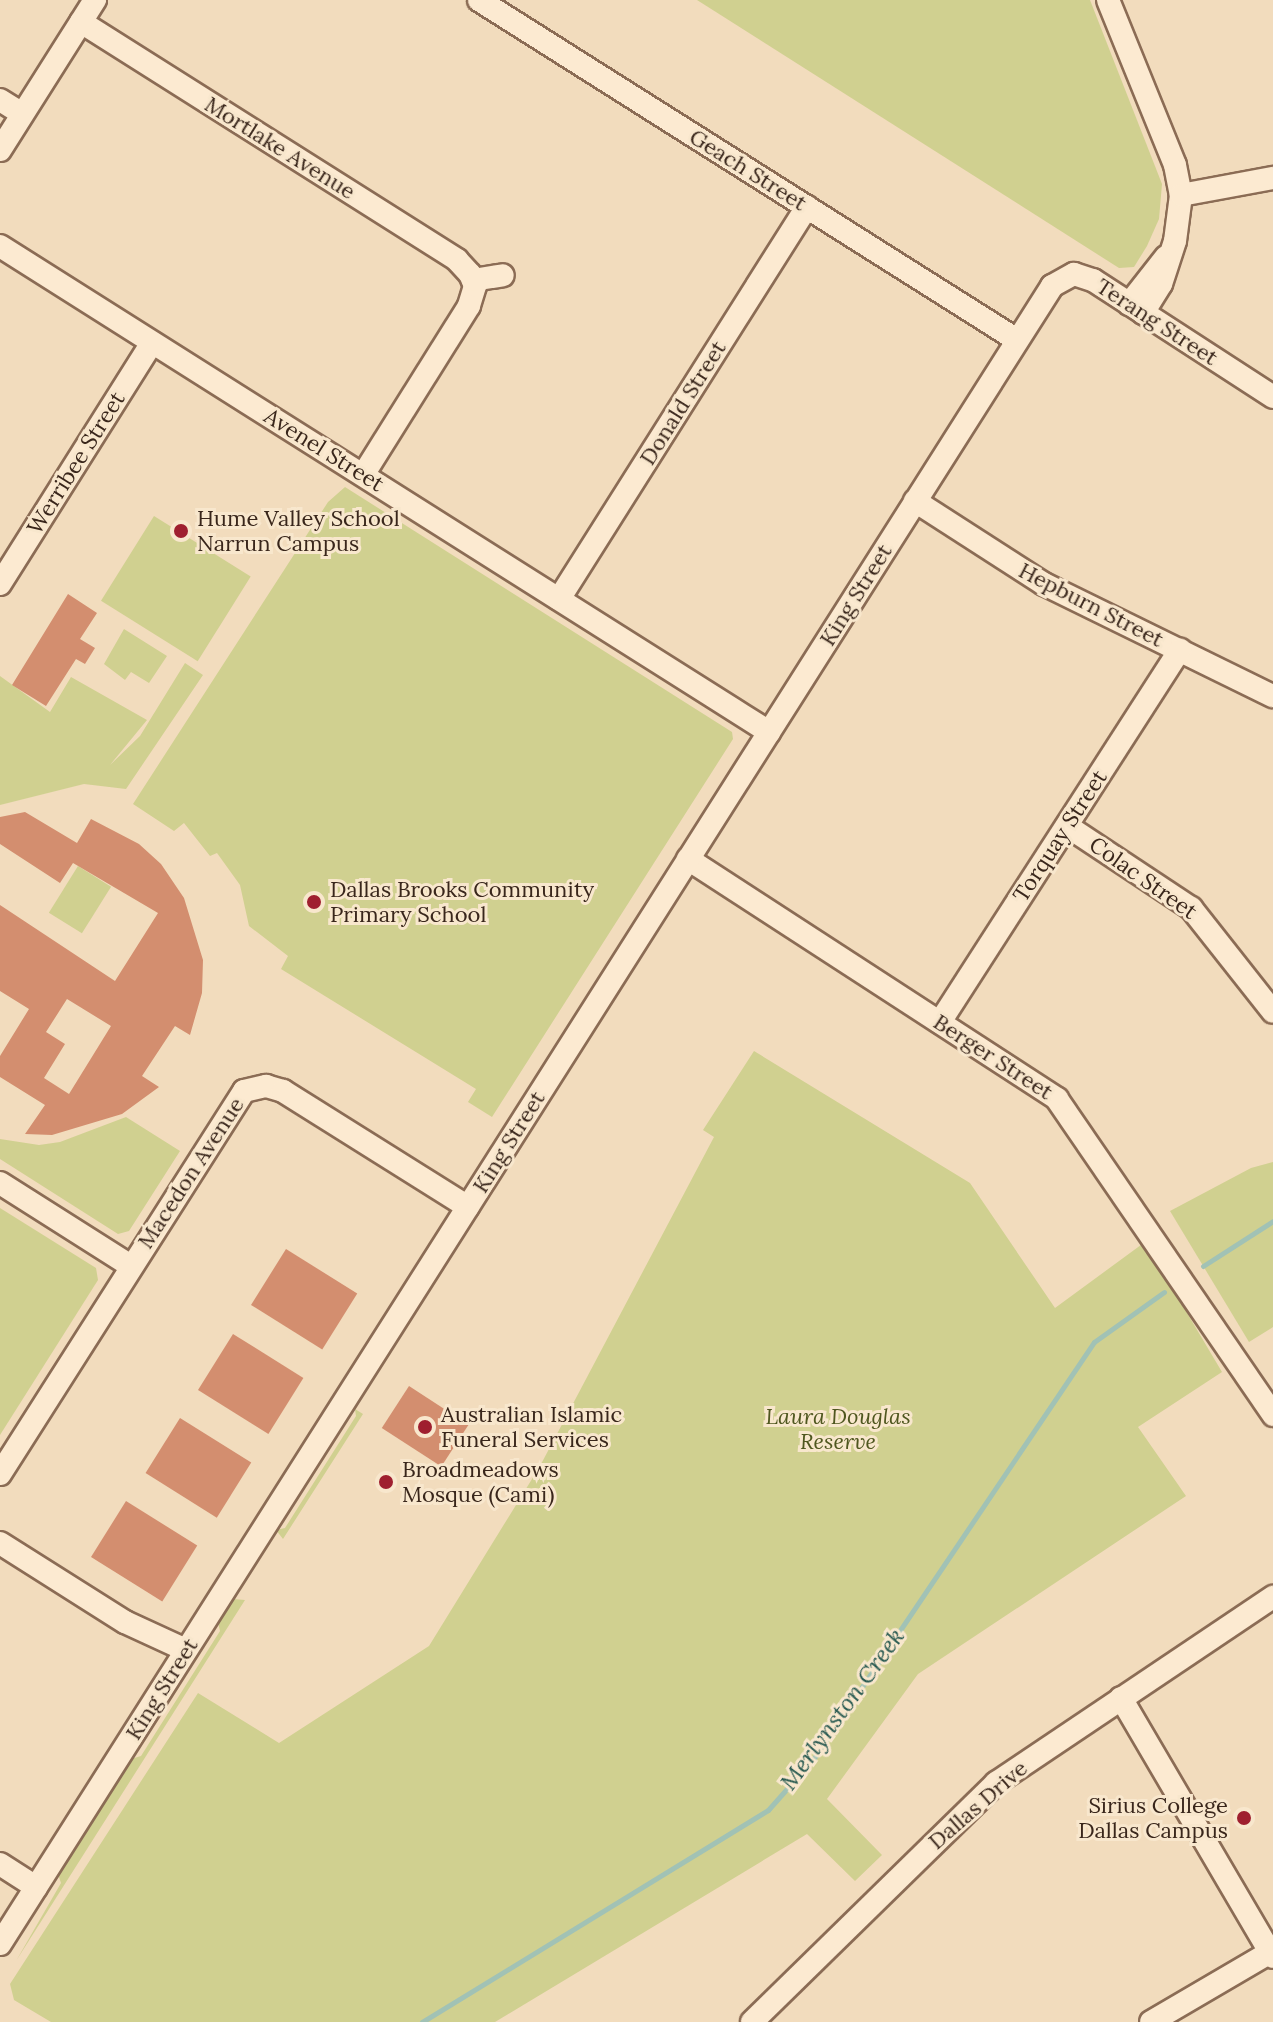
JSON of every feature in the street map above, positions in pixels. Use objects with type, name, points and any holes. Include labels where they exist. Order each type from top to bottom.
[{"type":"street","points":[[0,150],[95,0]]},
{"type":"street","name":"Geach Street","points":[[479,0],[1017,340]]},
{"type":"street","points":[[1108,0],[1175,165],[1181,195],[1180,224],[1170,253],[1136,308]]},
{"type":"street","name":"Mortlake Avenue","points":[[81,22],[457,260],[473,280]]},
{"type":"street","points":[[0,100],[22,114]]},
{"type":"street","points":[[1181,195],[1273,178]]},
{"type":"street","name":"Donald Street","points":[[559,599],[807,207]]},
{"type":"street","name":"Avenel Street","points":[[0,246],[769,732]]},
{"type":"street","points":[[363,475],[469,306],[473,280],[503,275]]},
{"type":"street","name":"Terang Street","points":[[1017,340],[1052,286],[1066,275],[1083,276],[1273,397]]},
{"type":"street","name":"King Street","points":[[0,1944],[1017,340]]},
{"type":"street","name":"Werribee Street","points":[[0,584],[152,343]]},
{"type":"street","name":"Hepburn Street","points":[[915,501],[1044,584],[1273,696]]},
{"type":"street","name":"Torquay Street","points":[[940,1022],[1180,650]]},
{"type":"street","name":"Colac Street","points":[[1067,826],[1191,908],[1273,1012]]},
{"type":"street","name":"Berger Street","points":[[688,859],[1067,1108],[1273,1415]]},
{"type":"street","name":"Macedon Avenue","points":[[0,1474],[236,1100],[257,1086],[283,1091],[468,1207]]},
{"type":"street","points":[[0,1183],[131,1266]]},
{"type":"street","points":[[0,1543],[181,1658]]},
{"type":"street","name":"Dallas Drive","points":[[752,2022],[996,1783],[1273,1597]]},
{"type":"street","points":[[1121,1698],[1272,1954],[1151,2022]]},
{"type":"street","points":[[0,1864],[36,1887]]},
{"type":"green space","points":[[697,0],[1090,0],[1162,184],[1159,219],[1147,246],[1134,267],[1119,268]]},
{"type":"green space","points":[[345,487],[732,732],[733,739],[492,1117],[468,1102],[476,1089],[281,969],[288,956],[249,926],[240,885],[217,853],[210,856],[184,823],[174,831],[133,804],[328,502]]},
{"type":"green space","points":[[154,516],[251,576],[198,661],[101,601]]},
{"type":"green space","points":[[124,629],[167,656],[149,683],[131,672],[125,680],[104,664]]},
{"type":"green space","points":[[185,663],[203,675],[126,789],[84,784],[0,805],[0,676],[50,712],[71,677],[147,720],[110,765],[140,736]]},
{"type":"green space","points":[[78,866],[111,887],[82,933],[49,913]]},
{"type":"green space","name":"Laura Douglas Reserve","points":[[754,1051],[970,1183],[1055,1308],[1145,1242],[1222,1372],[1138,1427],[1186,1496],[918,1674],[827,1799],[882,1855],[855,1881],[807,1834],[495,2022],[51,2022],[14,2000],[10,1984],[198,1693],[279,1743],[429,1646],[540,1466],[714,1137],[703,1130]]},
{"type":"green space","points":[[126,1117],[180,1151],[129,1231],[118,1234],[0,1159],[0,1139],[39,1145],[60,1142]]},
{"type":"green space","points":[[1273,1162],[1273,1327],[1249,1342],[1170,1211],[1251,1168]]},
{"type":"green space","points":[[0,1208],[96,1268],[98,1280],[0,1435]]},
{"type":"green space","points":[[355,1409],[363,1414],[283,1539],[276,1530],[285,1528],[356,1416]]},
{"type":"green space","points":[[233,1599],[245,1600],[16,1961],[61,1883],[58,1874],[131,1759],[141,1756],[220,1631],[218,1622]]},
{"type":"building","points":[[68,594],[97,613],[80,639],[95,648],[85,664],[76,659],[46,706],[12,685]]},
{"type":"building","points":[[25,812],[77,843],[91,819],[139,844],[161,864],[184,898],[203,960],[202,993],[190,1035],[175,1026],[142,1076],[159,1087],[122,1114],[52,1135],[25,1134],[45,1105],[0,1077],[0,1056],[29,1009],[0,991],[0,905],[115,981],[158,913],[73,863],[60,883],[0,844],[0,817]],"holes":[[[67,999],[111,1026],[69,1094],[44,1078],[65,1044],[46,1032]]]},
{"type":"building","points":[[286,1249],[357,1294],[322,1349],[251,1305]]},
{"type":"building","points":[[233,1334],[303,1378],[268,1434],[198,1390]]},
{"type":"building","name":"Australian Islamic Funeral Services","points":[[409,1386],[469,1425],[441,1467],[382,1428]]},
{"type":"building","points":[[180,1418],[251,1463],[217,1518],[146,1473]]},
{"type":"building","points":[[126,1501],[197,1546],[162,1601],[91,1557]]},
{"type":"waterway","name":"Merlynston Creek","points":[[1203,1266],[1273,1221]]},
{"type":"waterway","name":"Merlynston Creek","points":[[422,2022],[768,1810],[814,1758],[1094,1342],[1164,1292]]},
{"type":"place","name":"Hume Valley School Narrun Campus","points":[[181,531]]},
{"type":"place","name":"Dallas Brooks Community Primary School","points":[[314,902]]},
{"type":"place","name":"Australian Islamic Funeral Services","points":[[425,1427]]},
{"type":"place","name":"Broadmeadows Mosque (Cami)","points":[[386,1482]]},
{"type":"place","name":"Sirius College Dallas Campus","points":[[1244,1818]]}]
